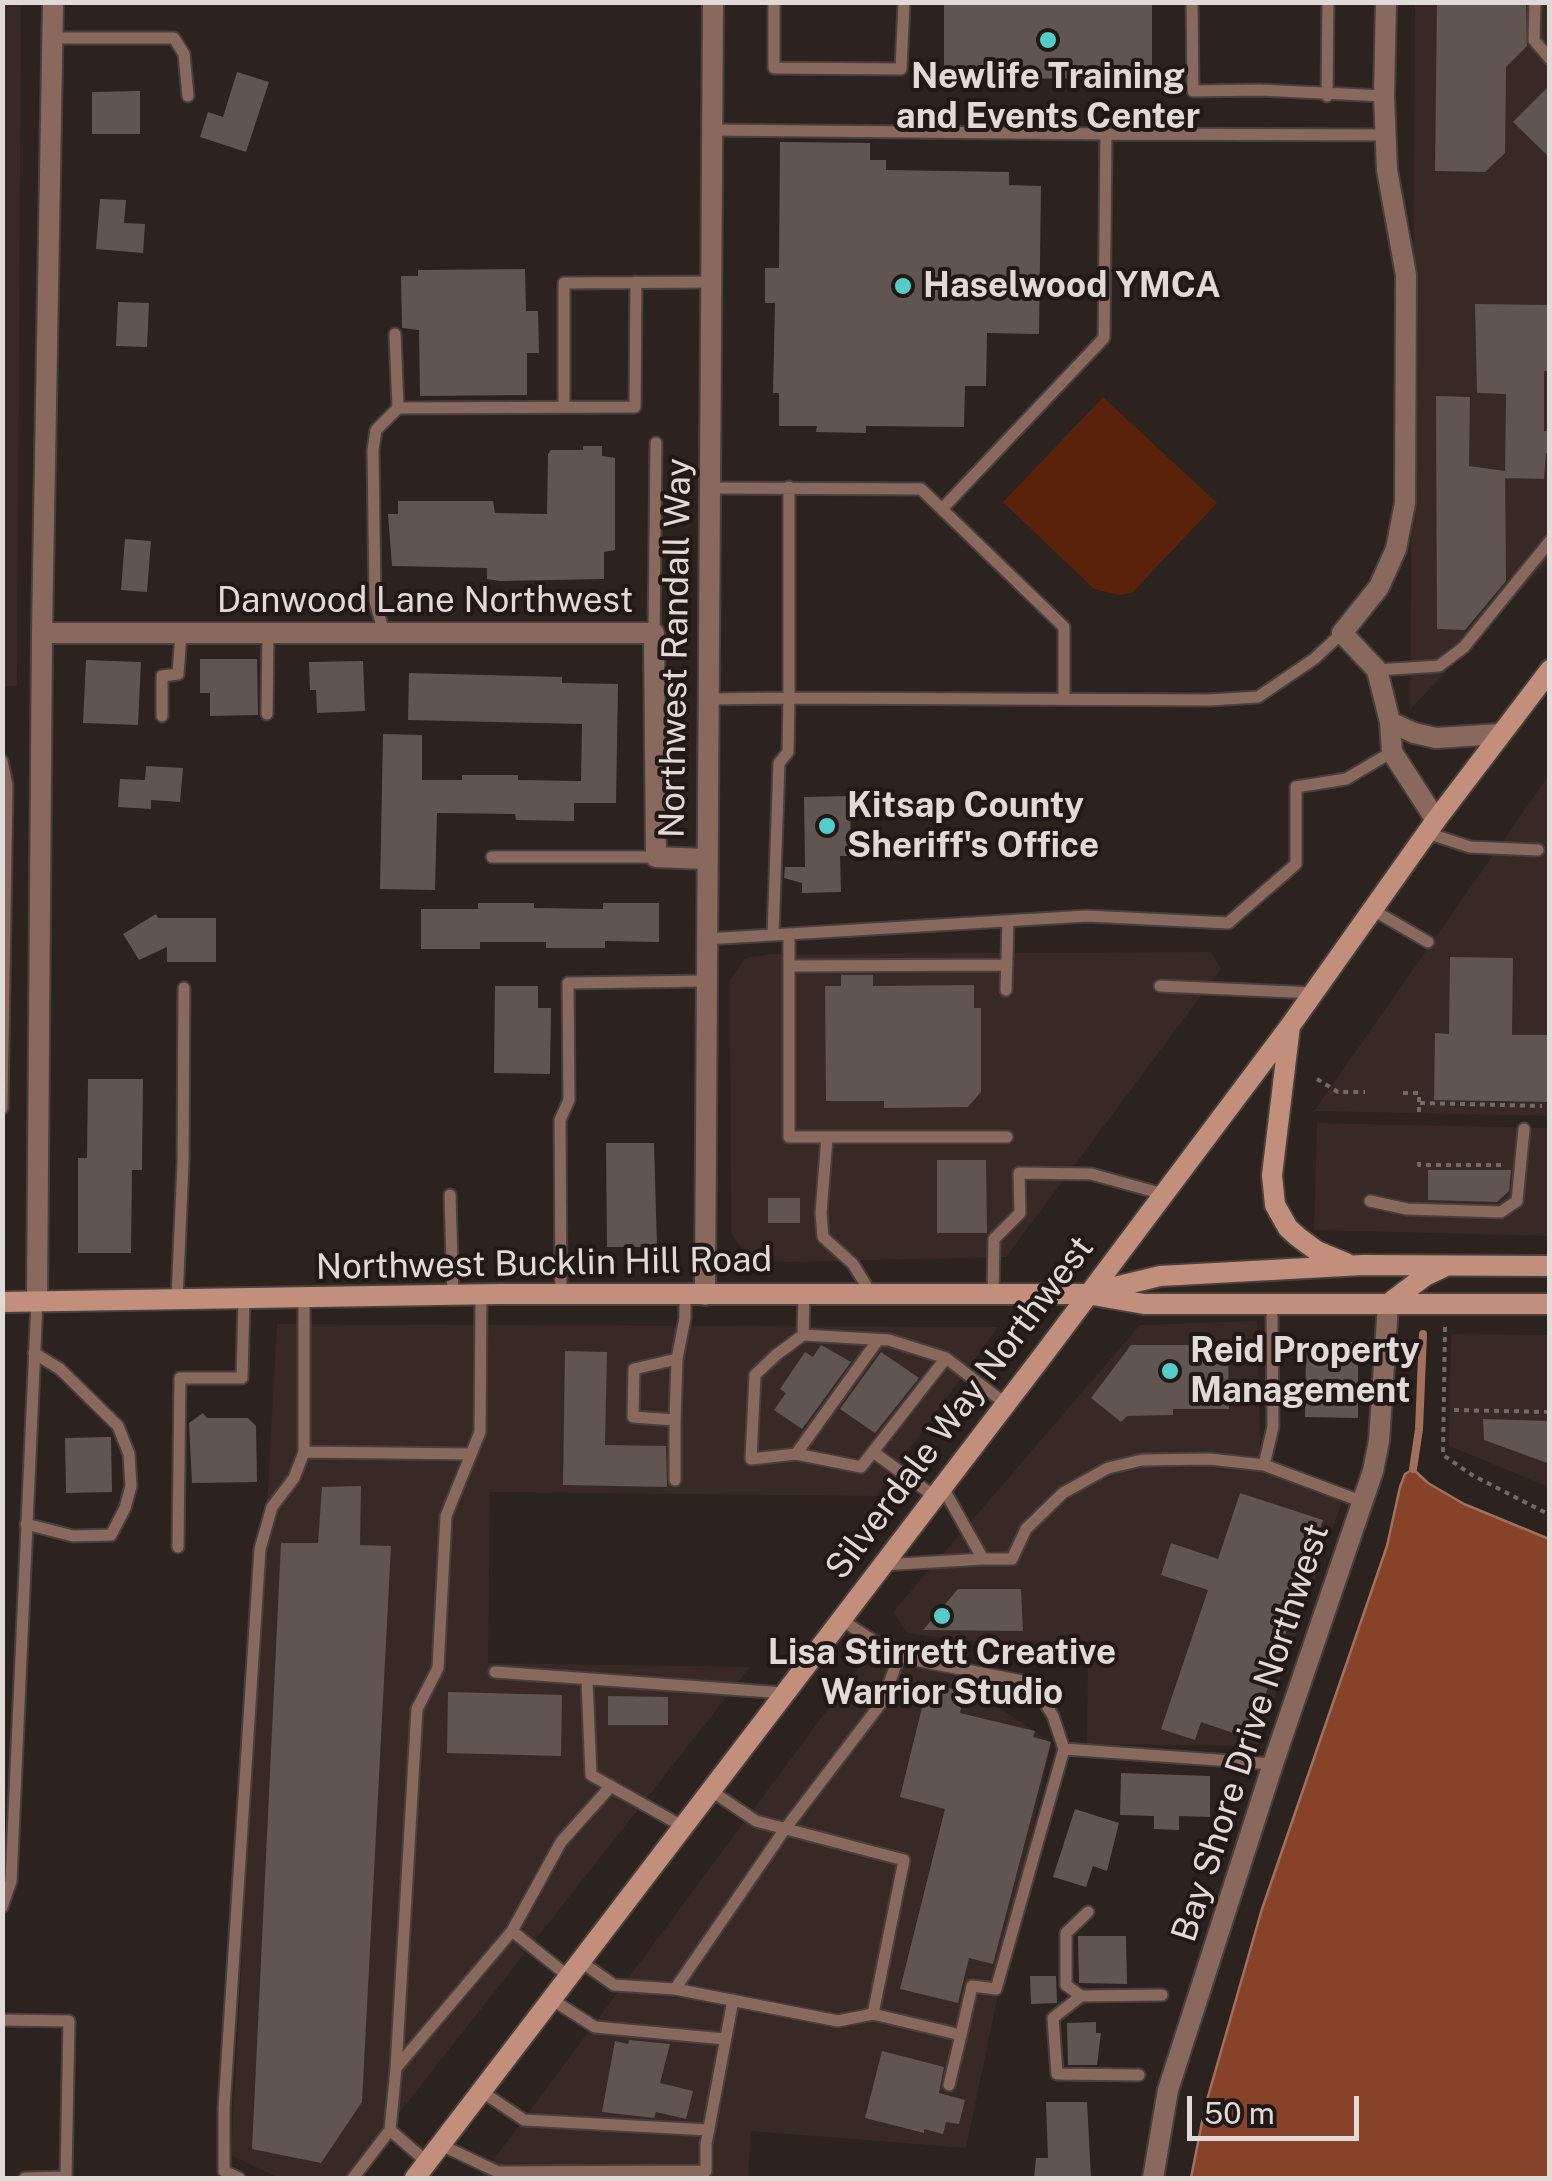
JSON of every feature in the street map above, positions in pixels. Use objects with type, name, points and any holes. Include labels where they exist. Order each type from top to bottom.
[{"type":"main road","name":"Silverdale Way Northwest","points":[[422,2170],[1164,1194],[1550,670]]},
{"type":"main road","points":[[1290,1026],[1272,1174],[1275,1205],[1288,1228],[1317,1251],[1363,1265]]},
{"type":"main road","name":"Northwest Bucklin Hill Road","points":[[1087,1294],[1160,1276],[1363,1265],[1550,1266]]},
{"type":"main road","points":[[1388,1304],[1425,1276],[1448,1266]]},
{"type":"main road","name":"Northwest Bucklin Hill Road","points":[[2,1302],[1087,1294],[1144,1304],[1550,1304]]},
{"type":"street","points":[[36,1300],[53,2]]},
{"type":"street","name":"Northwest Randall Way","points":[[695,1295],[706,938],[712,2]]},
{"type":"street","points":[[1386,2],[1384,96],[1388,170],[1406,276],[1405,503],[1396,549],[1378,587],[1342,634],[1377,670],[1390,722],[1392,752],[1432,827]]},
{"type":"street","name":"Danwood Lane Northwest","points":[[42,634],[654,633],[656,857]]},
{"type":"street","points":[[1390,722],[1436,738],[1500,734]]},
{"type":"street","points":[[656,857],[706,859]]},
{"type":"street","name":"Bay Shore Drive Northwest","points":[[1153,2178],[1168,2090],[1379,1442],[1388,1304]]},
{"type":"lane","points":[[774,2],[774,68],[901,69],[904,2]]},
{"type":"lane","points":[[1192,2],[1192,92],[1260,90],[1384,96]]},
{"type":"lane","points":[[1327,96],[1328,2]]},
{"type":"lane","points":[[1534,2],[1534,40],[1550,59]]},
{"type":"lane","points":[[53,38],[174,38],[184,54],[188,96]]},
{"type":"lane","points":[[712,130],[1386,135]]},
{"type":"lane","points":[[942,508],[1104,338],[1106,134]]},
{"type":"lane","points":[[384,633],[375,601],[376,430],[398,408],[635,407],[636,282]]},
{"type":"lane","points":[[564,407],[564,283],[711,282]]},
{"type":"lane","points":[[395,334],[398,408]]},
{"type":"lane","points":[[654,633],[656,443]]},
{"type":"lane","points":[[773,935],[779,764],[788,752],[789,487]]},
{"type":"lane","points":[[710,488],[921,488],[1064,628],[1064,699]]},
{"type":"lane","points":[[1377,670],[1439,666],[1464,647],[1550,541]]},
{"type":"lane","points":[[267,714],[268,633]]},
{"type":"lane","points":[[162,716],[162,676],[178,674],[181,634]]},
{"type":"lane","points":[[708,698],[1258,697],[1314,660],[1342,634]]},
{"type":"lane","points":[[706,938],[1087,916],[1228,923],[1296,864],[1296,788],[1346,779],[1392,752]]},
{"type":"lane","points":[[2,761],[7,784],[2,1108]]},
{"type":"lane","points":[[1432,827],[1470,847],[1538,850]]},
{"type":"lane","points":[[492,858],[656,857]]},
{"type":"lane","points":[[1373,910],[1428,942]]},
{"type":"lane","points":[[1006,990],[1008,921]]},
{"type":"lane","points":[[789,934],[788,1137],[1007,1137]]},
{"type":"lane","points":[[789,966],[1006,964]]},
{"type":"lane","points":[[560,1296],[560,1120],[569,1100],[568,983],[705,981]]},
{"type":"lane","points":[[1160,986],[1314,993]]},
{"type":"lane","points":[[177,1299],[184,988]]},
{"type":"lane","points":[[1370,1201],[1407,1209],[1502,1212],[1517,1201],[1524,1129]]},
{"type":"lane","points":[[826,1138],[823,1237],[853,1264],[872,1295]]},
{"type":"lane","points":[[993,1294],[994,1240],[1020,1212],[1019,1173],[1090,1174],[1164,1194]]},
{"type":"lane","points":[[450,1195],[453,1297]]},
{"type":"lane","points":[[803,1336],[804,1294]]},
{"type":"lane","points":[[675,1480],[677,1359],[685,1318],[695,1295]]},
{"type":"lane","points":[[353,2178],[390,2130],[417,1709],[438,1668],[446,1516],[480,1432],[482,1296]]},
{"type":"lane","points":[[178,1547],[180,1378],[242,1378],[244,1299]]},
{"type":"lane","points":[[239,2178],[224,2171],[224,2108],[260,1549],[272,1507],[294,1478],[304,1452],[304,1299]]},
{"type":"lane","points":[[2,1908],[11,1880],[36,1300]]},
{"type":"lane","points":[[1264,1465],[1273,1427],[1272,1316]]},
{"type":"lane","points":[[946,1358],[861,1468],[796,1454],[751,1460],[756,1375],[803,1336],[889,1340],[946,1358],[1006,1404]]},
{"type":"lane","points":[[796,1454],[878,1340]]},
{"type":"lane","points":[[26,1524],[72,1536],[111,1534],[131,1486],[129,1454],[118,1426],[60,1369],[34,1353]]},
{"type":"lane","points":[[675,1420],[633,1417],[634,1369],[677,1359]]},
{"type":"lane","points":[[304,1452],[472,1454]]},
{"type":"lane","points":[[873,1452],[938,1491],[984,1559]]},
{"type":"lane","points":[[882,1564],[1012,1559],[1026,1528],[1064,1493],[1108,1468],[1142,1460],[1209,1458],[1264,1465],[1362,1502]]},
{"type":"lane","points":[[840,1619],[899,1657],[1033,1683],[1053,1716],[1064,1749],[996,1989],[972,1986],[949,2085]]},
{"type":"lane","points":[[675,1989],[785,1830],[882,1702],[899,1657]]},
{"type":"lane","points":[[496,1672],[784,1693]]},
{"type":"lane","points":[[588,1681],[591,1775],[682,1826]]},
{"type":"lane","points":[[1064,1749],[1273,1764]]},
{"type":"lane","points":[[396,2068],[512,1931],[561,1842],[611,1786]]},
{"type":"lane","points":[[710,1790],[756,1821],[904,1860],[873,2014]]},
{"type":"lane","points":[[1082,1996],[1066,1984],[1066,1933],[1088,1912]]},
{"type":"lane","points":[[512,1931],[574,1969],[614,1985],[675,1989],[838,2022],[873,2014],[961,2035]]},
{"type":"lane","points":[[1139,2075],[1057,2074],[1053,2018],[1082,1996],[1162,1995]]},
{"type":"lane","points":[[551,2000],[595,2027],[724,2039]]},
{"type":"lane","points":[[441,2145],[498,2172],[706,2171],[709,2130],[733,2000]]},
{"type":"lane","points":[[2,2020],[69,2022],[66,2177],[25,2178]]},
{"type":"lane","points":[[482,2091],[524,2120],[709,2130]]},
{"type":"lane","points":[[390,2130],[422,2170]]},
{"type":"path","points":[[1317,1080],[1338,1092],[1365,1092]]},
{"type":"path","points":[[1403,1093],[1420,1093],[1420,1112]]},
{"type":"path","points":[[1420,1103],[1542,1106]]},
{"type":"path","points":[[1419,1162],[1521,1166]]},
{"type":"path","points":[[1442,1318],[1443,1455],[1472,1475],[1550,1515]]},
{"type":"path","points":[[1454,1410],[1550,1412]]},
{"type":"shaded area","points":[[21,2],[17,686],[3,686],[2,3]]},
{"type":"shaded area","points":[[1415,3],[1549,3],[1549,560],[1410,710]]},
{"type":"shaded area","points":[[1103,397],[1217,503],[1132,593],[1119,595],[1094,589],[1003,502]]},
{"type":"shaded area","points":[[1549,775],[1549,1116],[1314,1111]]},
{"type":"shaded area","points":[[1211,952],[1221,969],[1006,1257],[751,1260],[731,1234],[730,981],[745,958],[769,954]]},
{"type":"shaded area","points":[[1317,1123],[1549,1128],[1549,1236],[1314,1230]]},
{"type":"shaded area","points":[[1257,1321],[1261,1469],[1343,1499],[1257,1746],[1087,1744],[1088,1657],[907,1633],[893,1612],[1140,1325]]},
{"type":"shaded area","points":[[277,1324],[998,1327],[876,1496],[490,1492],[488,1663],[750,1667],[348,2178],[279,2178],[231,2155]]},
{"type":"shaded area","points":[[1451,1334],[1549,1335],[1549,1487],[1449,1446]]},
{"type":"shaded area","points":[[1413,1469],[1428,1483],[1464,1504],[1549,1539],[1549,2178],[1191,2178],[1205,2107],[1262,1909],[1387,1546],[1400,1487],[1405,1474]]},
{"type":"shaded area","points":[[885,1632],[1051,1742],[966,2148],[751,2131],[748,2178],[480,2178]]},
{"type":"building","name":"Newlife Training and Events Center","points":[[944,2],[1152,2],[1152,78],[944,79]]},
{"type":"building","points":[[1437,2],[1526,2],[1527,46],[1506,67],[1505,153],[1485,172],[1435,171]]},
{"type":"building","points":[[237,72],[269,82],[246,152],[200,137],[208,112],[223,117]]},
{"type":"building","points":[[1550,85],[1550,158],[1513,122]]},
{"type":"building","points":[[140,91],[140,134],[92,134],[92,92]]},
{"type":"building","name":"Haselwood YMCA","points":[[780,142],[870,143],[870,160],[886,160],[886,170],[1009,172],[1009,185],[1041,186],[1039,334],[987,333],[986,386],[965,386],[964,427],[866,426],[866,433],[816,432],[817,426],[779,426],[779,393],[773,393],[775,303],[765,303],[765,268],[779,268]]},
{"type":"building","points":[[100,199],[126,200],[124,223],[145,224],[143,253],[96,249]]},
{"type":"building","points":[[525,269],[526,311],[538,311],[539,353],[527,353],[527,395],[420,396],[419,330],[402,328],[401,276],[418,276],[418,270]]},
{"type":"building","points":[[118,302],[149,303],[147,347],[116,346]]},
{"type":"building","points":[[1475,304],[1550,305],[1550,371],[1544,371],[1544,431],[1550,431],[1550,453],[1546,453],[1544,479],[1505,478],[1506,394],[1477,393]]},
{"type":"building","points":[[1436,396],[1470,397],[1469,466],[1505,471],[1506,581],[1465,630],[1437,629]]},
{"type":"building","points":[[583,446],[602,446],[602,456],[615,458],[615,550],[604,552],[604,579],[500,581],[487,579],[487,568],[392,566],[388,514],[398,514],[398,501],[493,501],[495,513],[547,514],[548,454],[551,450],[583,450]]},
{"type":"building","points":[[125,539],[151,541],[147,592],[121,590]]},
{"type":"building","points":[[200,659],[257,659],[258,715],[210,716],[210,693],[200,693]]},
{"type":"building","points":[[86,660],[141,662],[138,725],[83,723]]},
{"type":"building","points":[[363,661],[365,711],[317,713],[316,690],[310,690],[309,662]]},
{"type":"building","points":[[409,673],[562,677],[562,683],[618,684],[616,803],[574,803],[574,821],[516,820],[515,814],[437,813],[435,890],[380,889],[383,734],[422,735],[422,780],[518,775],[518,780],[581,781],[582,724],[408,720]]},
{"type":"building","points":[[146,766],[183,768],[180,802],[151,800],[151,809],[118,807],[120,779],[145,780]]},
{"type":"building","name":"Kitsap County Sheriff's Office","points":[[850,796],[851,856],[840,856],[841,892],[802,893],[802,883],[784,878],[785,867],[805,867],[804,797]]},
{"type":"building","points":[[478,903],[603,909],[603,903],[659,903],[659,942],[605,941],[605,948],[546,948],[546,942],[480,942],[480,949],[421,949],[421,909],[478,909]]},
{"type":"building","points":[[156,914],[158,918],[216,918],[216,962],[167,962],[167,947],[139,960],[123,934]]},
{"type":"building","points":[[1450,957],[1513,958],[1512,1035],[1550,1035],[1550,1102],[1434,1100],[1435,1033],[1449,1034]]},
{"type":"building","points":[[841,975],[873,975],[873,986],[974,985],[974,1008],[981,1008],[981,1092],[968,1107],[884,1108],[884,1101],[826,1101],[825,986],[841,986]]},
{"type":"building","points":[[495,986],[538,986],[538,1008],[551,1008],[550,1074],[494,1073]]},
{"type":"building","points":[[88,1079],[143,1079],[142,1170],[132,1170],[131,1253],[78,1253],[78,1158],[87,1158]]},
{"type":"building","points":[[606,1143],[654,1143],[657,1247],[607,1247]]},
{"type":"building","points":[[937,1160],[986,1160],[987,1233],[937,1233]]},
{"type":"building","points":[[1428,1170],[1511,1170],[1509,1191],[1497,1202],[1428,1200]]},
{"type":"building","points":[[768,1198],[800,1198],[800,1223],[768,1223]]},
{"type":"building","points":[[1306,1341],[1358,1342],[1358,1418],[1305,1417]]},
{"type":"building","points":[[821,1345],[851,1362],[802,1429],[774,1410],[786,1393],[780,1389],[805,1352],[813,1357]]},
{"type":"building","name":"Reid Property Management","points":[[1131,1345],[1228,1345],[1229,1409],[1173,1409],[1173,1415],[1127,1416],[1121,1422],[1091,1398]]},
{"type":"building","points":[[565,1351],[607,1352],[605,1445],[666,1446],[667,1487],[563,1485]]},
{"type":"building","points":[[881,1352],[919,1378],[875,1433],[840,1409]]},
{"type":"building","points":[[203,1413],[207,1418],[248,1418],[256,1426],[257,1482],[192,1483],[189,1423]]},
{"type":"building","points":[[1483,1419],[1550,1421],[1550,1464],[1484,1440]]},
{"type":"building","points":[[111,1437],[112,1492],[66,1493],[65,1438]]},
{"type":"building","points":[[361,1486],[360,1545],[391,1546],[362,2102],[321,2163],[252,2149],[281,1543],[318,1543],[322,1487]]},
{"type":"building","points":[[1240,1493],[1323,1520],[1251,1739],[1201,1722],[1195,1740],[1161,1729],[1208,1590],[1161,1575],[1171,1543],[1218,1559]]},
{"type":"building","points":[[958,1589],[1021,1589],[1023,1631],[923,1630]]},
{"type":"building","points":[[928,1683],[965,1692],[960,1713],[1035,1731],[1033,1737],[1051,1742],[993,1964],[969,1958],[958,2003],[900,1989],[945,1809],[900,1797]]},
{"type":"building","points":[[448,1692],[562,1695],[561,1756],[447,1753]]},
{"type":"building","points":[[608,1696],[668,1697],[668,1725],[608,1725]]},
{"type":"building","points":[[1121,1773],[1210,1776],[1210,1817],[1179,1816],[1179,1830],[1154,1829],[1154,1816],[1120,1815]]},
{"type":"building","points":[[1075,1809],[1119,1823],[1107,1871],[1093,1866],[1086,1887],[1053,1877]]},
{"type":"building","points":[[1078,1936],[1126,1936],[1127,1984],[1079,1983]]},
{"type":"building","points":[[1030,1976],[1056,1976],[1057,2003],[1031,2004]]},
{"type":"building","points":[[1096,2022],[1096,2033],[1101,2033],[1097,2065],[1068,2065],[1067,2023]]},
{"type":"building","points":[[629,2040],[670,2044],[660,2083],[693,2091],[686,2119],[656,2112],[654,2118],[602,2112],[615,2041],[628,2044]]},
{"type":"building","points":[[882,2051],[944,2067],[939,2093],[965,2100],[959,2124],[946,2122],[943,2134],[924,2129],[924,2133],[865,2118]]},
{"type":"building","points":[[1046,2102],[1087,2102],[1091,2178],[1034,2178],[1036,2158],[1048,2158]]},
{"type":"waterway","points":[[1413,1469],[1419,1429],[1423,1334]]},
{"type":"place","name":"Newlife Training and Events Center","points":[[1048,40]]},
{"type":"place","name":"Haselwood YMCA","points":[[903,286]]},
{"type":"place","name":"Kitsap County Sheriff's Office","points":[[827,826]]},
{"type":"place","name":"Reid Property Management","points":[[1170,1371]]},
{"type":"place","name":"Lisa Stirrett Creative Warrior Studio","points":[[942,1616]]}]
